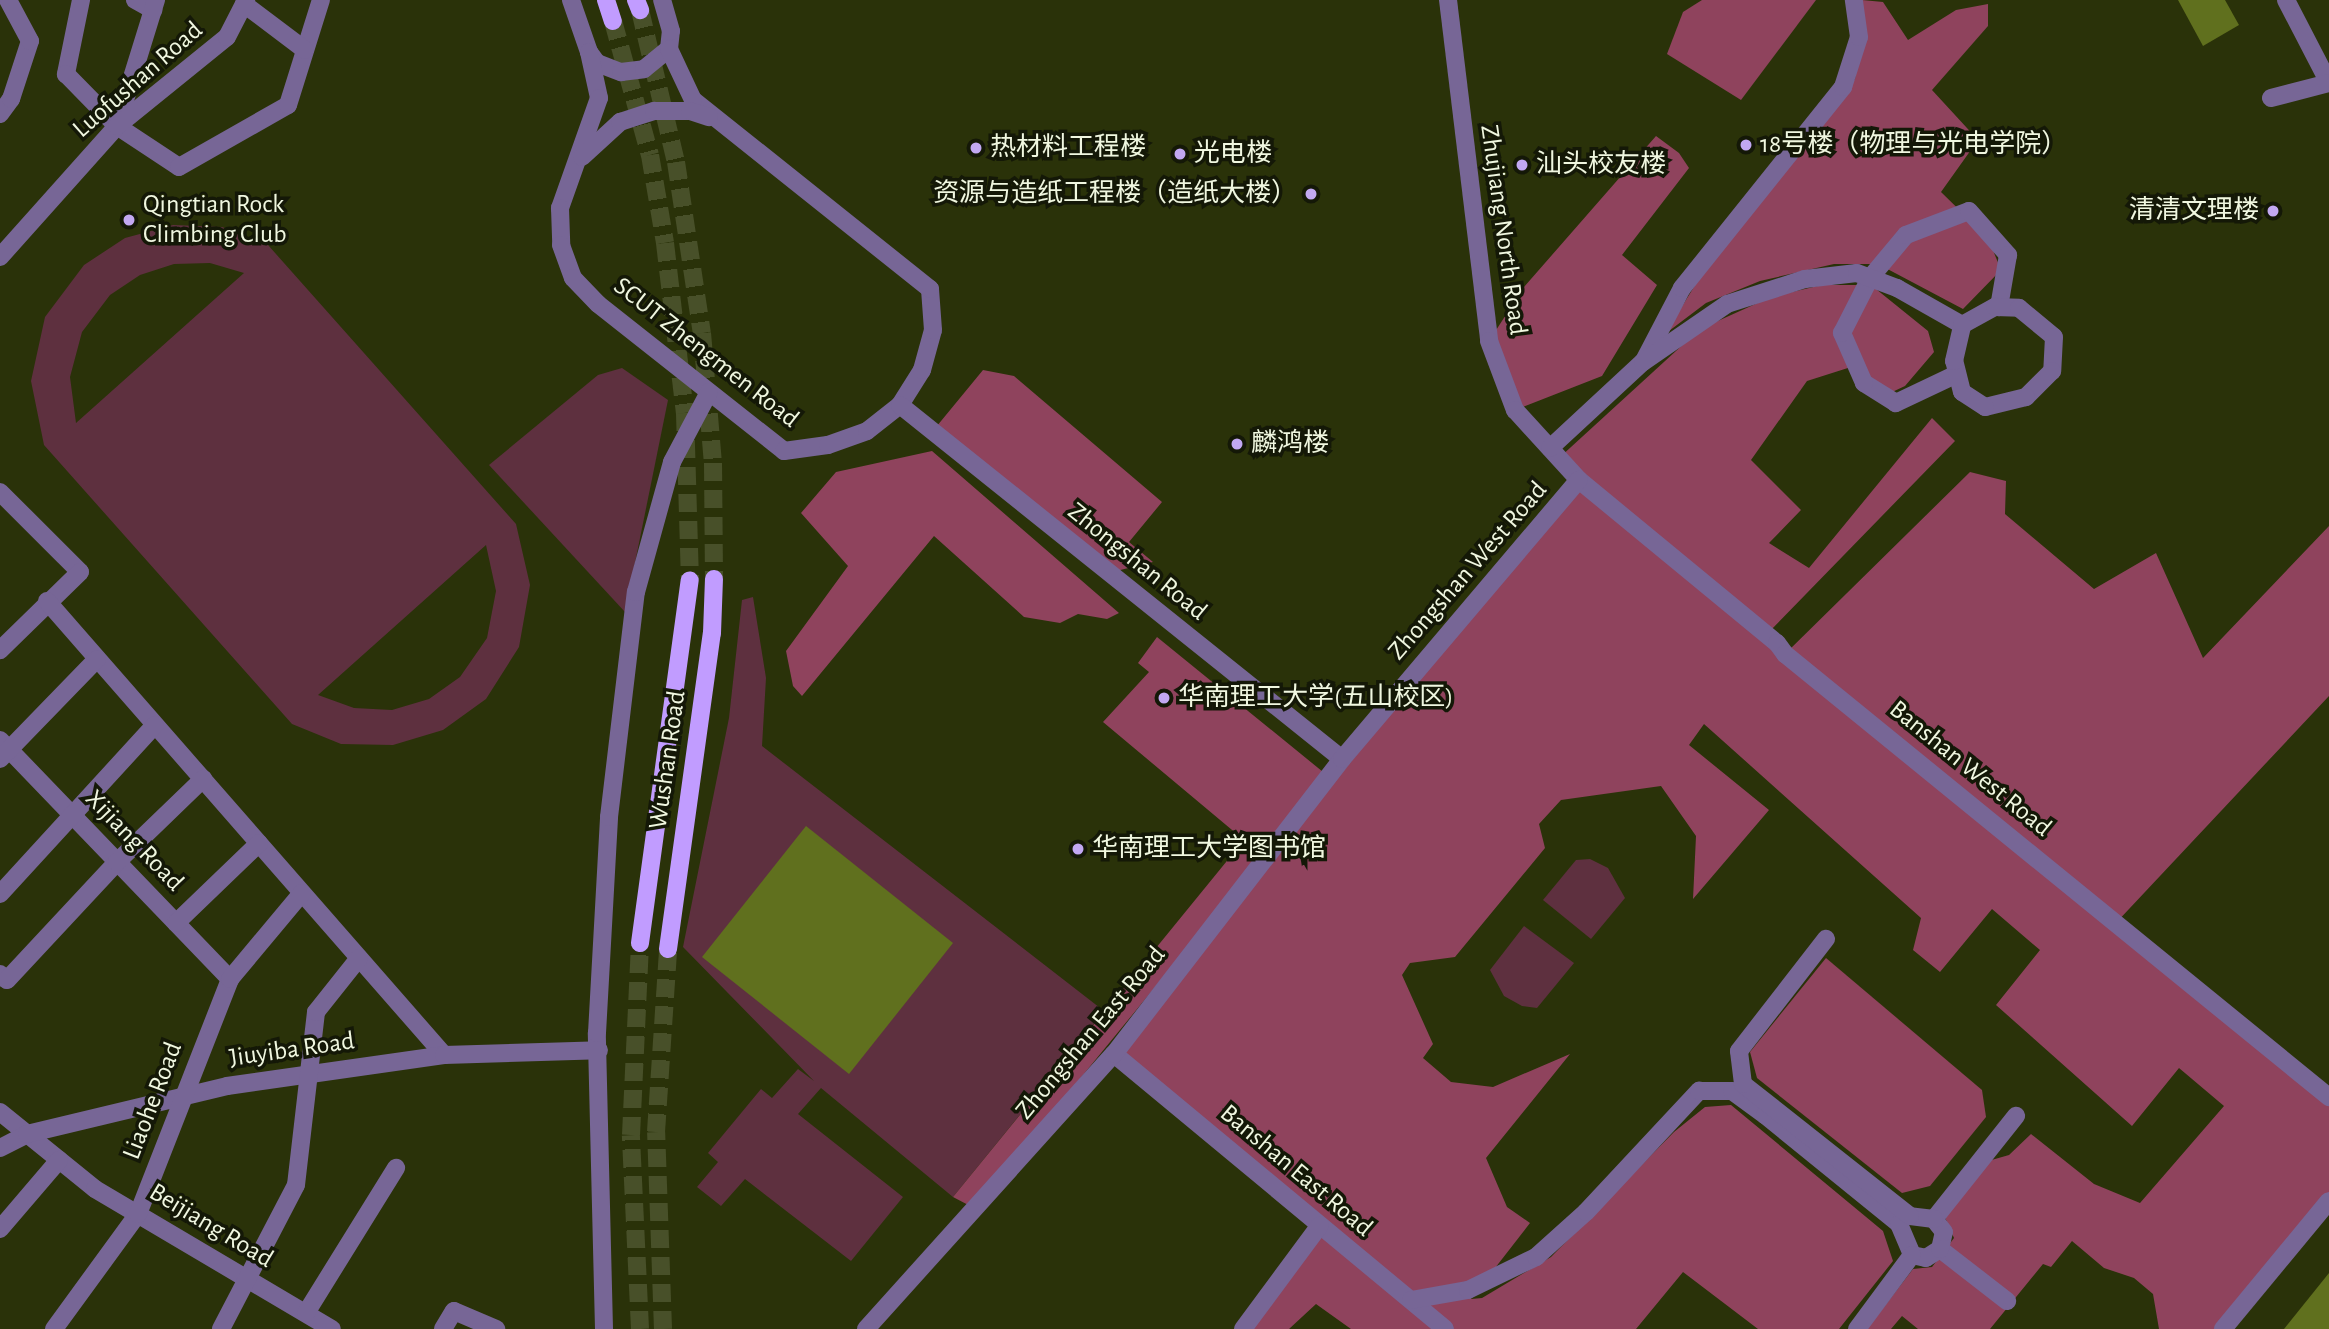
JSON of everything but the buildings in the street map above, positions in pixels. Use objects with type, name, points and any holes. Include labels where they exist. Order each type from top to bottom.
[{"type":"main road","points":[[606,0],[613,21]]},
{"type":"main road","name":"Wushan Road","points":[[668,949],[710,646],[714,579]]},
{"type":"main road","name":"Wushan Road","points":[[640,943],[690,580]]},
{"type":"street","points":[[0,114],[11,99],[30,41],[8,0]]},
{"type":"street","points":[[81,0],[66,74],[117,126],[179,167],[288,105],[321,0]]},
{"type":"street","points":[[117,126],[155,5],[135,0]]},
{"type":"street","name":"SCUT Zhengmen Road","points":[[571,0],[589,52],[599,98],[560,208],[560,233],[573,278],[598,304],[783,451],[828,445],[867,431],[900,405],[922,370],[933,330],[930,289],[694,100],[669,49]]},
{"type":"street","points":[[589,52],[597,63],[621,72],[644,69],[669,49],[671,31],[662,0]]},
{"type":"street","name":"Zhujiang North Road","points":[[1447,0],[1489,341],[1514,410],[1580,480]]},
{"type":"street","points":[[1643,362],[1682,288],[1843,87],[1859,37],[1854,0]]},
{"type":"street","points":[[2271,98],[2329,83],[2286,0]]},
{"type":"street","points":[[245,2],[305,50]]},
{"type":"street","name":"Luofushan Road","points":[[0,257],[117,126],[227,37],[245,2]]},
{"type":"street","name":"SCUT Zhengmen Road","points":[[570,174],[591,144],[620,122],[654,111],[690,111],[725,123]]},
{"type":"street","points":[[1957,374],[1896,403],[1864,383],[1842,333],[1870,278],[1906,235],[1969,211],[2008,255],[1999,307]]},
{"type":"street","points":[[1550,448],[1643,362],[1727,304],[1805,279],[1857,272],[1962,325]]},
{"type":"street","points":[[1999,307],[2019,308],[2054,337],[2052,371],[2026,397],[1985,407],[1962,391],[1957,374],[1954,361],[1962,325],[1999,307]]},
{"type":"street","points":[[604,1329],[599,1050],[609,817],[636,592],[672,462],[709,392]]},
{"type":"street","name":"Zhongshan Road","points":[[900,405],[1342,759]]},
{"type":"street","name":"Zhongshan West Road","points":[[1342,759],[1580,480]]},
{"type":"street","name":"Banshan West Road","points":[[1580,480],[1767,634],[1785,654],[2035,855],[2114,925],[2329,1097]]},
{"type":"street","points":[[0,650],[47,601],[80,572],[3,499]]},
{"type":"street","points":[[47,601],[444,1055]]},
{"type":"street","points":[[3,750],[97,659]]},
{"type":"street","points":[[0,894],[70,813],[155,725]]},
{"type":"street","name":"Xijiang Road","points":[[3,750],[70,813],[230,979]]},
{"type":"street","name":"Zhongshan East Road","points":[[866,1329],[1114,1054],[1342,759]]},
{"type":"street","points":[[0,974],[7,980],[117,862],[203,779]]},
{"type":"street","points":[[176,923],[259,843]]},
{"type":"street","name":"Liaohe Road","points":[[54,1329],[138,1214],[230,979],[302,893]]},
{"type":"street","points":[[1410,1300],[1468,1290],[1536,1257],[1586,1212],[1699,1091],[1732,1091],[1765,1115],[1899,1224],[1903,1243],[1912,1255],[1926,1258],[1940,1249],[1944,1232],[1934,1219],[1910,1216],[1743,1084],[1739,1051],[1826,939]]},
{"type":"street","points":[[220,1329],[249,1280],[296,1185],[316,1012],[359,958]]},
{"type":"street","name":"Jiuyiba Road","points":[[0,1148],[27,1134],[182,1097],[309,1074],[444,1055],[599,1050]]},
{"type":"street","name":"Banshan East Road","points":[[1114,1054],[1445,1329]]},
{"type":"street","name":"Beijiang Road","points":[[0,1112],[59,1160],[138,1214],[332,1329]]},
{"type":"street","points":[[1934,1219],[2016,1116]]},
{"type":"street","points":[[0,1229],[59,1160]]},
{"type":"street","points":[[306,1313],[396,1168]]},
{"type":"street","points":[[2223,1329],[2329,1201]]},
{"type":"street","points":[[1243,1329],[1320,1225]]},
{"type":"street","points":[[1940,1249],[2007,1301]]},
{"type":"street","points":[[1857,1329],[1912,1255]]},
{"type":"street","points":[[443,1329],[454,1311],[496,1329]]},
{"type":"shaded area","points":[[1702,0],[1816,0],[1741,100],[1667,54],[1683,12]]},
{"type":"shaded area","points":[[1862,0],[1883,2],[1908,40],[1956,10],[1988,4],[1988,26],[1932,90],[1978,140],[1941,192],[1988,238],[2001,270],[1963,309],[1878,264],[1834,264],[1760,281],[1706,303],[1665,334],[1718,248],[1855,79]]},
{"type":"shaded area","points":[[2178,0],[2225,0],[2239,25],[2203,46]]},
{"type":"shaded area","points":[[1656,136],[1679,153],[1689,168],[1622,255],[1657,285],[1602,376],[1515,410],[1489,341],[1524,287]]},
{"type":"shaded area","points":[[173,225],[222,227],[268,245],[516,524],[530,585],[519,647],[486,699],[443,730],[393,745],[341,744],[292,724],[44,445],[31,381],[45,317],[84,265],[125,238]],"holes":[[[210,263],[244,273],[76,423],[70,377],[82,332],[110,295],[140,275],[174,264]],[[486,545],[496,591],[487,638],[460,677],[429,699],[392,710],[354,708],[318,695]]]},
{"type":"shaded area","points":[[1822,285],[1871,285],[1928,331],[1934,352],[1905,386],[1890,393],[1851,367],[1807,381],[1751,460],[1801,510],[1769,543],[1809,568],[1932,418],[1955,441],[1767,634],[1785,654],[1970,472],[2006,481],[2005,514],[2094,589],[2156,553],[2203,658],[2329,526],[2329,696],[2114,925],[2329,1097],[2329,1201],[2223,1329],[2159,1329],[2153,1294],[2134,1278],[2104,1268],[2072,1241],[2051,1267],[2043,1264],[1990,1329],[1918,1329],[1902,1316],[1891,1329],[1867,1329],[1913,1269],[1932,1267],[1954,1238],[1944,1215],[1988,1161],[2009,1155],[2031,1134],[2094,1184],[2140,1203],[2224,1106],[2179,1068],[2132,1126],[1996,1005],[2040,950],[1992,909],[1940,972],[1913,950],[1921,918],[1704,724],[1689,745],[1769,810],[1693,899],[1696,836],[1661,786],[1561,800],[1539,824],[1545,848],[1455,957],[1410,963],[1402,975],[1433,1044],[1423,1058],[1451,1082],[1493,1087],[1570,1054],[1486,1158],[1507,1207],[1530,1223],[1471,1299],[1482,1298],[1551,1257],[1674,1132],[1705,1107],[1731,1105],[1883,1231],[1893,1261],[1839,1329],[1758,1329],[1683,1272],[1636,1329],[1351,1329],[1316,1304],[1289,1329],[1243,1329],[1320,1225],[1114,1054],[1579,480],[1559,458],[1700,329],[1771,297]]},
{"type":"shaded area","points":[[622,368],[668,400],[625,612],[489,465],[598,375]]},
{"type":"shaded area","points":[[983,370],[1014,376],[1162,502],[1129,542],[1153,562],[1108,573],[932,432]]},
{"type":"shaded area","points":[[932,451],[1119,613],[1107,619],[1078,614],[1060,623],[1024,617],[934,536],[802,696],[793,686],[786,651],[848,566],[801,513],[836,472]]},
{"type":"shaded area","points":[[753,597],[766,678],[762,746],[1104,1011],[953,1197],[821,1088],[798,1114],[903,1197],[851,1261],[745,1179],[721,1206],[697,1187],[718,1162],[708,1153],[761,1089],[772,1098],[798,1069],[814,1081],[683,947],[729,718],[742,600]]},
{"type":"shaded area","points":[[1157,637],[1328,776],[974,1208],[953,1197],[1244,840],[1103,722],[1149,672],[1138,663]]},
{"type":"shaded area","points":[[806,826],[953,943],[849,1074],[702,957]]},
{"type":"shaded area","points":[[1590,859],[1608,868],[1625,898],[1591,939],[1543,900],[1576,860]]},
{"type":"shaded area","points":[[1524,926],[1574,963],[1537,1008],[1522,1006],[1504,996],[1490,970]]},
{"type":"shaded area","points":[[1826,958],[1982,1090],[1986,1117],[1930,1186],[1902,1193],[1757,1078],[1750,1052]]},
{"type":"shaded area","points":[[2329,1273],[2329,1329],[2284,1329]]},
{"type":"tunnel","points":[[640,10],[676,162],[702,333],[713,463],[714,579]]},
{"type":"tunnel","points":[[613,21],[650,155],[665,243],[685,413],[690,580]]},
{"type":"tunnel","points":[[640,943],[631,1135],[640,1329]]},
{"type":"tunnel","points":[[663,1329],[656,1132],[668,949]]},
{"type":"place","name":"18号楼（物理与光电学院）","points":[[1746,145]]},
{"type":"place","name":"热材料工程楼","points":[[976,148]]},
{"type":"place","name":"光电楼","points":[[1180,154]]},
{"type":"place","name":"汕头校友楼","points":[[1522,165]]},
{"type":"place","name":"资源与造纸工程楼（造纸大楼）","points":[[1311,194]]},
{"type":"place","name":"清清文理楼","points":[[2273,211]]},
{"type":"place","name":"Qingtian Rock Climbing Club","points":[[129,220]]},
{"type":"place","name":"麟鸿楼","points":[[1237,444]]},
{"type":"place","name":"华南理工大学(五山校区)","points":[[1164,698]]},
{"type":"place","name":"华南理工大学图书馆","points":[[1078,849]]}]
